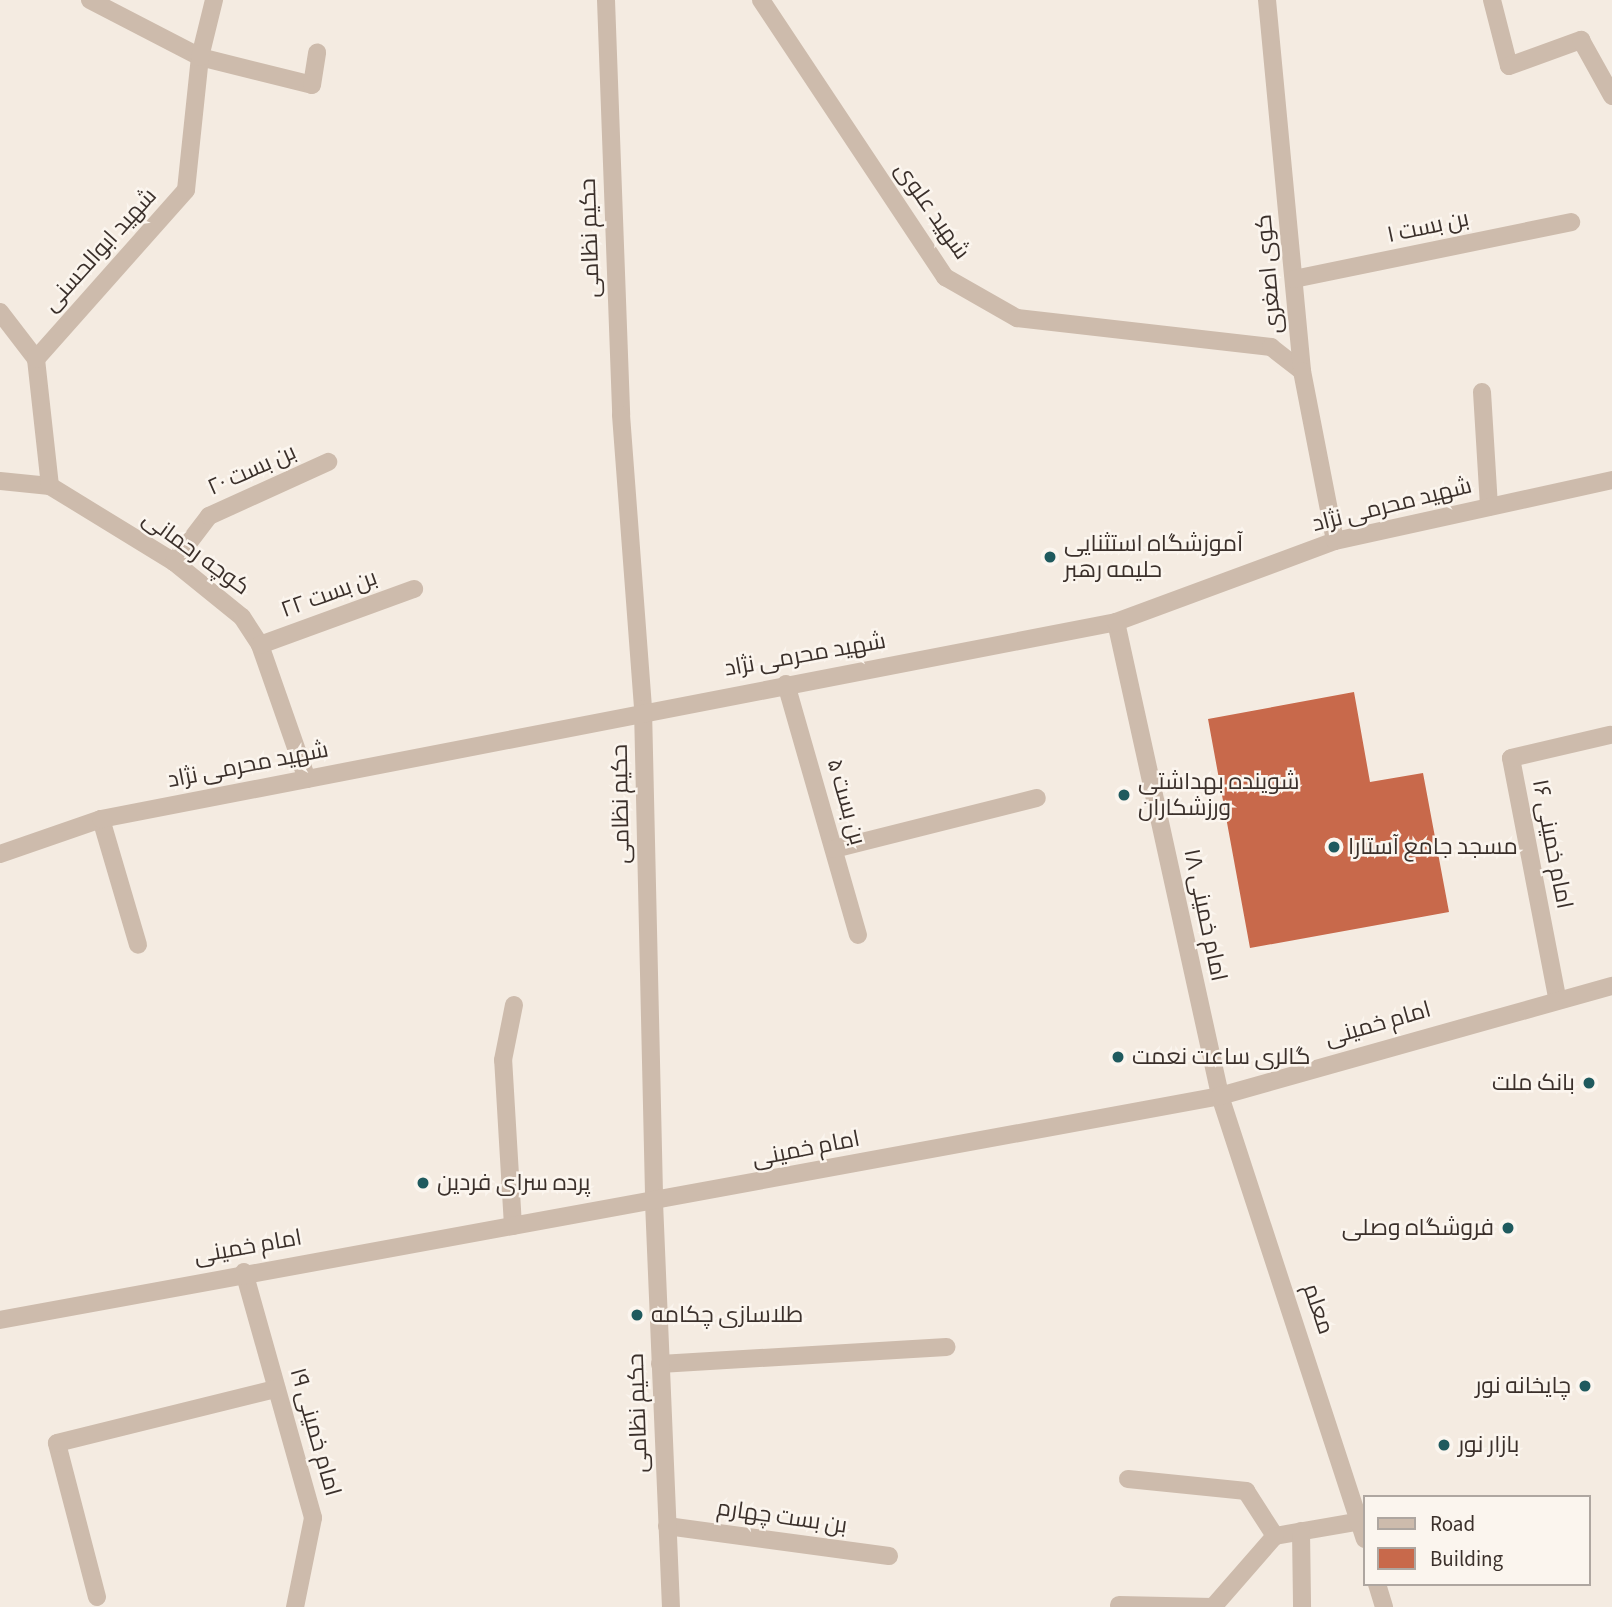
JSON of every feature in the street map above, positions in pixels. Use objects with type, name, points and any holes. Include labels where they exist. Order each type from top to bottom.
[{"type":"street","points":[[90,0],[200,57],[312,85],[317,52]]},
{"type":"street","name":"شهید ابوالحسنی","points":[[36,359],[186,190],[200,57],[214,0]]},
{"type":"street","name":"حکیم نظامی","points":[[606,0],[621,415],[643,709],[654,1202],[671,1607]]},
{"type":"street","name":"شهید علوی","points":[[761,0],[945,277],[1017,318],[1271,347],[1302,372]]},
{"type":"street","name":"کوی اصغری","points":[[1267,0],[1302,372],[1335,541]]},
{"type":"street","points":[[1492,0],[1510,66],[1581,40],[1612,96]]},
{"type":"street","name":"بن بست ۱","points":[[1294,279],[1571,222]]},
{"type":"street","points":[[0,312],[36,359],[50,486]]},
{"type":"street","points":[[1482,392],[1489,507]]},
{"type":"street","name":"بن بست ۲۰","points":[[174,562],[209,516],[328,463]]},
{"type":"street","name":"شهید محرمی نژاد","points":[[0,854],[101,819],[643,709],[1116,622],[1335,541],[1612,480]]},
{"type":"street","name":"کوچه رحمانی","points":[[0,481],[50,486],[174,562],[242,617],[260,645],[307,779]]},
{"type":"street","name":"بن بست ۲۲","points":[[260,645],[414,589]]},
{"type":"street","name":"امام خمینی ۱۸","points":[[1116,622],[1220,1096]]},
{"type":"street","name":"بن بست ۵","points":[[786,684],[858,935]]},
{"type":"street","name":"امام خمینی ۱۶","points":[[1557,998],[1511,758],[1610,735]]},
{"type":"street","points":[[834,849],[1037,798]]},
{"type":"street","points":[[101,819],[138,945]]},
{"type":"street","name":"امام خمینی","points":[[0,1320],[244,1272],[654,1202],[1220,1096],[1557,998],[1612,986]]},
{"type":"street","points":[[513,1226],[503,1060],[514,1005]]},
{"type":"street","name":"معلم","points":[[1220,1096],[1363,1530]]},
{"type":"street","name":"امام خمینی ۱۹","points":[[244,1272],[313,1518],[295,1607]]},
{"type":"street","points":[[660,1364],[946,1347]]},
{"type":"street","points":[[97,1597],[57,1443],[276,1389]]},
{"type":"street","points":[[1128,1479],[1246,1491],[1275,1536]]},
{"type":"street","name":"بن بست چهارم","points":[[667,1526],[889,1556]]},
{"type":"street","points":[[1119,1605],[1213,1607],[1275,1536],[1301,1531],[1363,1530]]},
{"type":"street","points":[[1301,1531],[1302,1607]]},
{"type":"street","points":[[1378,1586],[1384,1607]]},
{"type":"building","name":"مسجد جامع آستارا","points":[[1354,692],[1370,782],[1423,773],[1449,912],[1250,948],[1208,719]]},
{"type":"place","name":"آموزشگاه استثنایی حلیمه رهبر","points":[[1050,557]]},
{"type":"place","name":"شوینده بهداشتی ورزشکاران","points":[[1124,795]]},
{"type":"place","name":"مسجد جامع آستارا","points":[[1334,847]]},
{"type":"place","name":"گالری ساعت نعمت","points":[[1118,1057]]},
{"type":"place","name":"بانک ملت","points":[[1589,1083]]},
{"type":"place","name":"پرده سرای فردین","points":[[423,1183]]},
{"type":"place","name":"فروشگاه وصلی","points":[[1508,1228]]},
{"type":"place","name":"طلاسازی چکامه","points":[[637,1315]]},
{"type":"place","name":"چایخانه نور","points":[[1585,1386]]},
{"type":"place","name":"بازار نور","points":[[1444,1445]]}]
